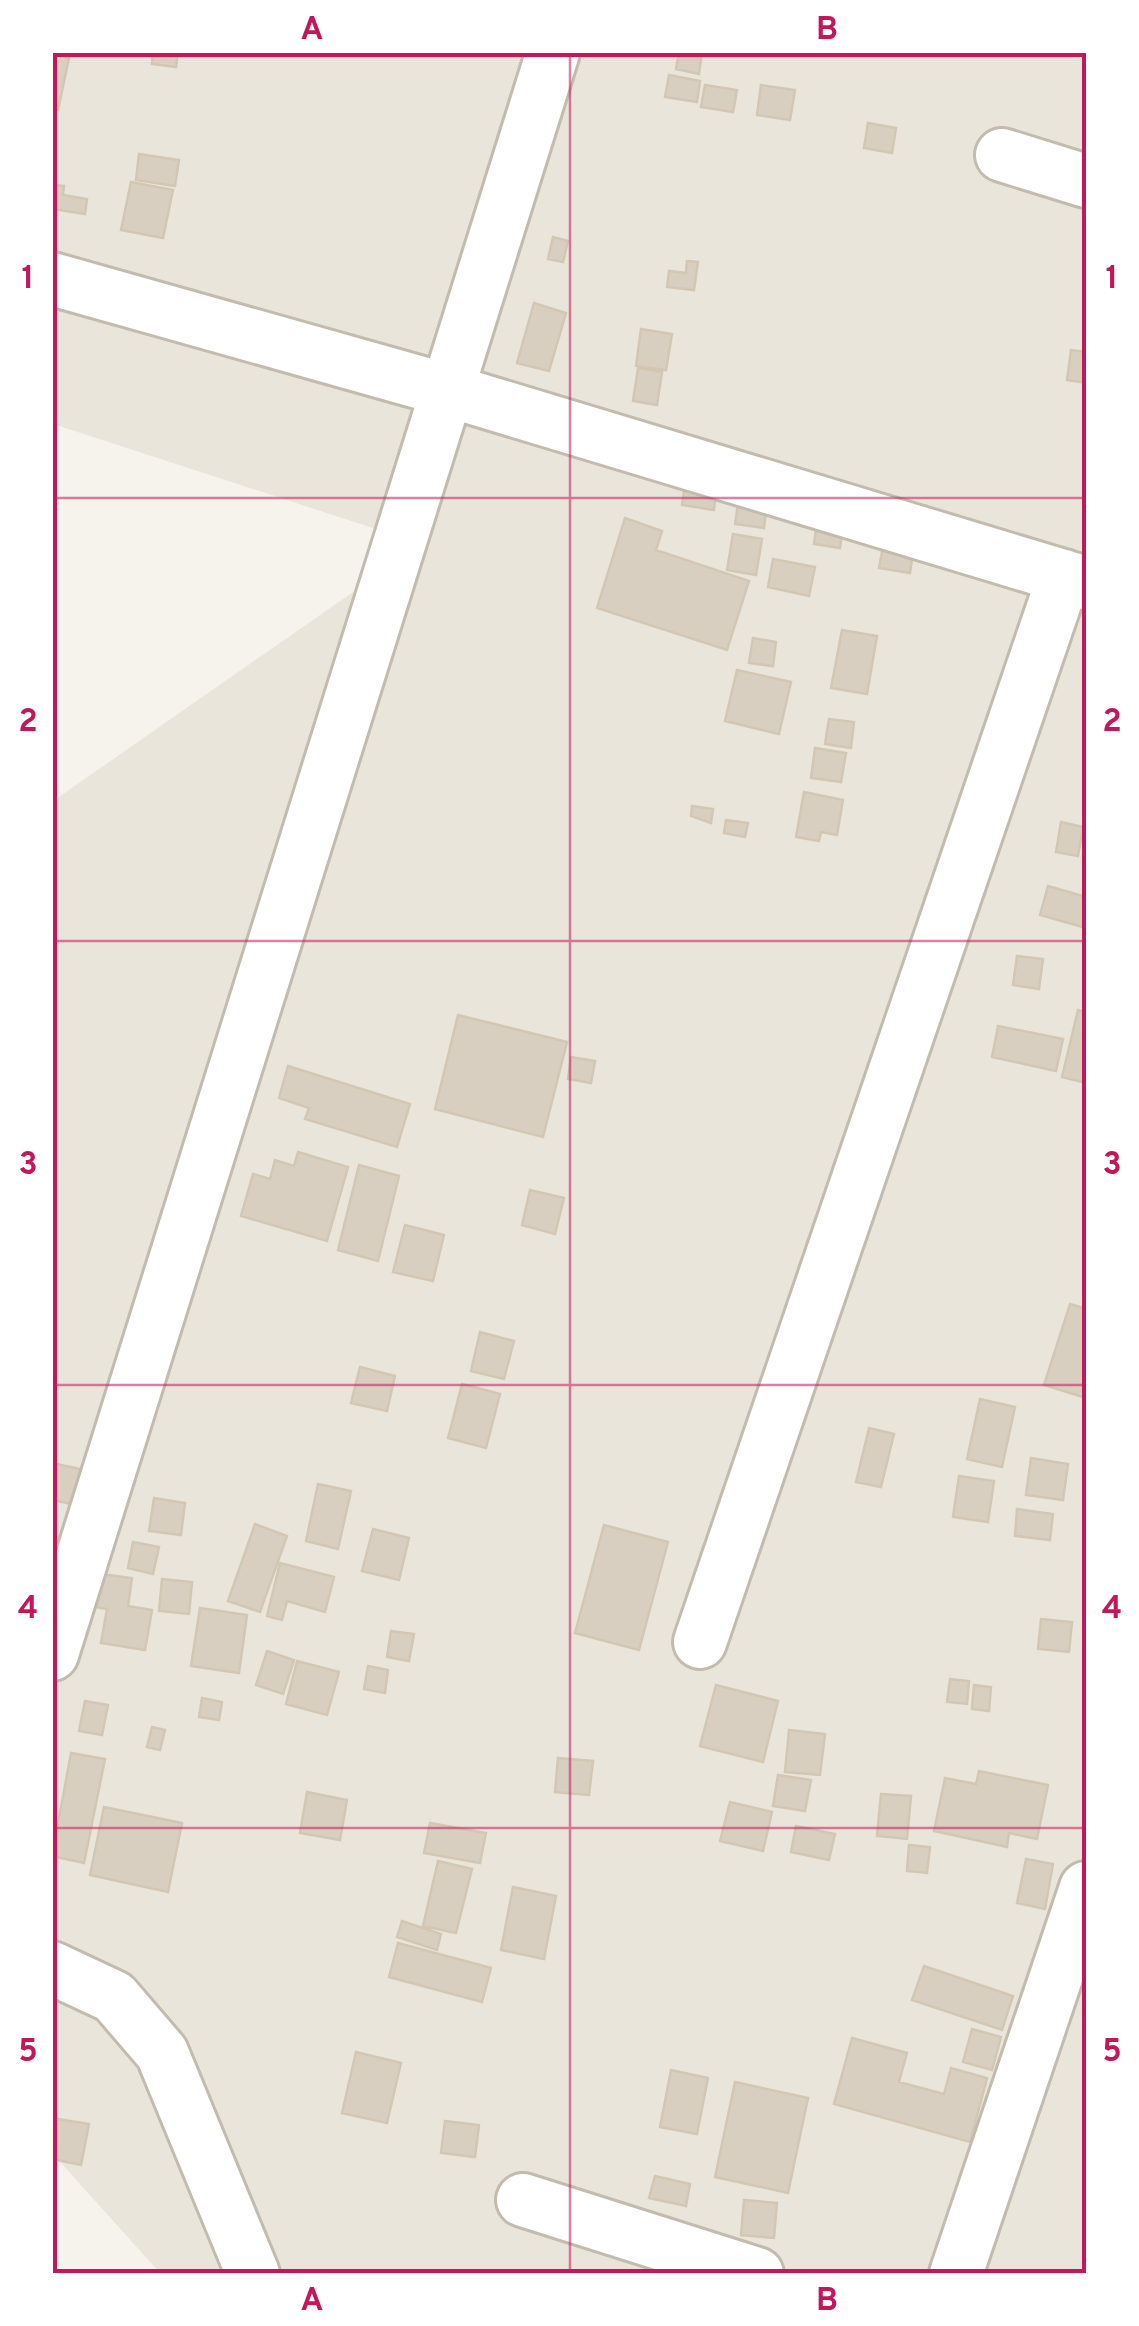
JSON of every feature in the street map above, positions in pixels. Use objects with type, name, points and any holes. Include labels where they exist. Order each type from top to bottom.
[{"type":"street","points":[[52,1654],[450,392],[553,52]]},
{"type":"street","points":[[1002,155],[1086,182]]},
{"type":"street","points":[[52,279],[450,392],[1075,579],[700,1642]]},
{"type":"street","points":[[956,2274],[1086,1888]]},
{"type":"street","points":[[52,1968],[114,1997],[162,2052],[253,2274]]},
{"type":"street","points":[[523,2200],[757,2274]]},
{"type":"shaded area","points":[[53,53],[1086,53],[1086,2273],[160,2273],[53,2154],[53,801],[422,544],[53,424]]},
{"type":"building","points":[[153,52],[178,52],[176,67],[152,64]]},
{"type":"building","points":[[679,52],[702,53],[699,74],[676,69]]},
{"type":"building","points":[[52,54],[69,58],[58,110],[52,109]]},
{"type":"building","points":[[669,75],[700,81],[697,102],[665,97]]},
{"type":"building","points":[[705,85],[737,90],[733,112],[701,107]]},
{"type":"building","points":[[761,85],[795,90],[790,120],[757,115]]},
{"type":"building","points":[[868,123],[896,128],[892,153],[864,148]]},
{"type":"building","points":[[139,154],[179,160],[175,186],[136,180]]},
{"type":"building","points":[[131,182],[173,190],[163,238],[121,230]]},
{"type":"building","points":[[53,185],[64,186],[63,195],[87,199],[85,214],[52,209]]},
{"type":"building","points":[[553,237],[568,241],[563,262],[548,259]]},
{"type":"building","points":[[687,261],[698,262],[694,290],[667,287],[669,271],[686,273]]},
{"type":"building","points":[[534,303],[566,313],[549,371],[517,363]]},
{"type":"building","points":[[641,329],[672,334],[666,370],[636,366]]},
{"type":"building","points":[[1071,350],[1086,352],[1086,383],[1067,380]]},
{"type":"building","points":[[638,368],[662,372],[657,405],[633,401]]},
{"type":"building","points":[[686,478],[717,483],[714,510],[682,505]]},
{"type":"building","points":[[739,498],[767,502],[764,528],[735,524]]},
{"type":"building","points":[[625,518],[662,531],[656,550],[749,581],[727,650],[597,608]]},
{"type":"building","points":[[817,522],[843,526],[840,548],[814,544]]},
{"type":"building","points":[[733,534],[762,539],[756,575],[727,570]]},
{"type":"building","points":[[883,547],[913,552],[910,573],[879,568]]},
{"type":"building","points":[[773,559],[815,567],[809,596],[768,587]]},
{"type":"building","points":[[842,630],[877,636],[867,694],[831,688]]},
{"type":"building","points":[[753,638],[776,642],[773,666],[749,663]]},
{"type":"building","points":[[737,670],[791,682],[779,734],[725,721]]},
{"type":"building","points":[[829,719],[854,722],[851,748],[825,744]]},
{"type":"building","points":[[815,748],[846,753],[841,782],[811,778]]},
{"type":"building","points":[[804,792],[843,800],[837,835],[821,832],[819,841],[796,837]]},
{"type":"building","points":[[692,806],[713,809],[711,823],[691,816]]},
{"type":"building","points":[[726,820],[748,823],[745,837],[724,833]]},
{"type":"building","points":[[1061,822],[1083,827],[1078,856],[1056,852]]},
{"type":"building","points":[[1048,886],[1086,897],[1086,928],[1040,915]]},
{"type":"building","points":[[1017,956],[1043,959],[1039,989],[1013,985]]},
{"type":"building","points":[[1078,1010],[1086,1012],[1086,1083],[1062,1077]]},
{"type":"building","points":[[458,1015],[567,1042],[543,1137],[435,1109]]},
{"type":"building","points":[[998,1026],[1063,1039],[1056,1071],[992,1057]]},
{"type":"building","points":[[571,1057],[595,1061],[591,1083],[568,1079]]},
{"type":"building","points":[[288,1066],[410,1104],[397,1147],[305,1119],[309,1108],[279,1098]]},
{"type":"building","points":[[298,1152],[348,1167],[327,1241],[241,1216],[253,1174],[270,1179],[275,1160],[294,1166]]},
{"type":"building","points":[[359,1165],[399,1176],[378,1261],[338,1250]]},
{"type":"building","points":[[530,1190],[564,1198],[555,1234],[522,1225]]},
{"type":"building","points":[[405,1225],[444,1235],[433,1281],[393,1272]]},
{"type":"building","points":[[1070,1304],[1086,1309],[1086,1398],[1044,1385]]},
{"type":"building","points":[[480,1332],[514,1341],[504,1379],[471,1371]]},
{"type":"building","points":[[360,1367],[395,1376],[387,1411],[351,1403]]},
{"type":"building","points":[[462,1384],[500,1394],[486,1448],[448,1438]]},
{"type":"building","points":[[980,1399],[1015,1407],[1002,1467],[967,1459]]},
{"type":"building","points":[[869,1428],[894,1434],[881,1487],[856,1482]]},
{"type":"building","points":[[1031,1458],[1068,1464],[1063,1500],[1026,1495]]},
{"type":"building","points":[[52,1463],[89,1471],[81,1506],[52,1500]]},
{"type":"building","points":[[959,1476],[994,1481],[988,1522],[953,1517]]},
{"type":"building","points":[[318,1484],[351,1491],[338,1549],[306,1541]]},
{"type":"building","points":[[154,1498],[185,1503],[181,1535],[149,1531]]},
{"type":"building","points":[[1017,1509],[1053,1514],[1050,1540],[1015,1536]]},
{"type":"building","points":[[255,1524],[287,1536],[260,1612],[228,1601]]},
{"type":"building","points":[[604,1525],[668,1542],[639,1650],[575,1633]]},
{"type":"building","points":[[373,1529],[409,1538],[399,1580],[362,1571]]},
{"type":"building","points":[[133,1542],[159,1547],[153,1574],[128,1568]]},
{"type":"building","points":[[280,1563],[334,1577],[325,1612],[287,1601],[282,1620],[267,1616]]},
{"type":"building","points":[[100,1574],[132,1578],[128,1606],[152,1610],[145,1650],[101,1643],[107,1609],[95,1607]]},
{"type":"building","points":[[162,1579],[192,1582],[189,1614],[159,1611]]},
{"type":"building","points":[[200,1608],[247,1615],[239,1673],[191,1666]]},
{"type":"building","points":[[1041,1619],[1072,1622],[1069,1652],[1038,1649]]},
{"type":"building","points":[[391,1631],[414,1634],[409,1661],[387,1657]]},
{"type":"building","points":[[267,1651],[294,1660],[283,1694],[256,1685]]},
{"type":"building","points":[[297,1661],[339,1672],[327,1715],[286,1704]]},
{"type":"building","points":[[368,1666],[388,1670],[385,1693],[364,1689]]},
{"type":"building","points":[[950,1679],[969,1681],[967,1704],[947,1702]]},
{"type":"building","points":[[716,1685],[778,1701],[763,1762],[700,1746]]},
{"type":"building","points":[[974,1685],[991,1687],[989,1711],[972,1709]]},
{"type":"building","points":[[202,1698],[222,1702],[219,1720],[199,1717]]},
{"type":"building","points":[[85,1701],[108,1705],[102,1735],[79,1731]]},
{"type":"building","points":[[152,1727],[165,1730],[160,1750],[147,1747]]},
{"type":"building","points":[[789,1730],[825,1734],[820,1775],[785,1772]]},
{"type":"building","points":[[71,1753],[105,1759],[84,1863],[52,1856]]},
{"type":"building","points":[[558,1758],[593,1761],[589,1795],[555,1792]]},
{"type":"building","points":[[979,1771],[1048,1785],[1037,1839],[1009,1833],[1007,1847],[934,1831],[945,1778],[976,1784]]},
{"type":"building","points":[[778,1775],[811,1780],[805,1811],[773,1806]]},
{"type":"building","points":[[307,1792],[347,1800],[340,1840],[300,1833]]},
{"type":"building","points":[[881,1794],[911,1796],[907,1839],[877,1836]]},
{"type":"building","points":[[730,1802],[772,1812],[763,1851],[720,1841]]},
{"type":"building","points":[[104,1807],[182,1823],[168,1892],[90,1875]]},
{"type":"building","points":[[430,1823],[486,1833],[480,1863],[424,1853]]},
{"type":"building","points":[[796,1826],[835,1834],[829,1860],[791,1852]]},
{"type":"building","points":[[909,1845],[930,1847],[927,1873],[907,1871]]},
{"type":"building","points":[[1026,1859],[1053,1864],[1045,1909],[1017,1903]]},
{"type":"building","points":[[438,1861],[472,1869],[456,1933],[423,1926]]},
{"type":"building","points":[[513,1887],[556,1896],[544,1959],[501,1950]]},
{"type":"building","points":[[402,1921],[441,1934],[437,1950],[397,1937]]},
{"type":"building","points":[[398,1943],[491,1968],[482,2002],[389,1977]]},
{"type":"building","points":[[924,1966],[1013,1996],[1002,2030],[912,2000]]},
{"type":"building","points":[[972,2029],[1001,2037],[992,2070],[963,2062]]},
{"type":"building","points":[[852,2038],[907,2053],[899,2082],[944,2094],[951,2068],[987,2078],[970,2142],[834,2104]]},
{"type":"building","points":[[356,2052],[401,2063],[387,2123],[342,2113]]},
{"type":"building","points":[[671,2070],[708,2078],[697,2134],[660,2127]]},
{"type":"building","points":[[735,2082],[808,2098],[788,2193],[715,2177]]},
{"type":"building","points":[[52,2118],[89,2124],[81,2165],[52,2159]]},
{"type":"building","points":[[445,2121],[479,2125],[475,2157],[441,2153]]},
{"type":"building","points":[[655,2176],[690,2184],[686,2206],[649,2198]]},
{"type":"building","points":[[744,2200],[777,2203],[774,2238],[741,2235]]}]
